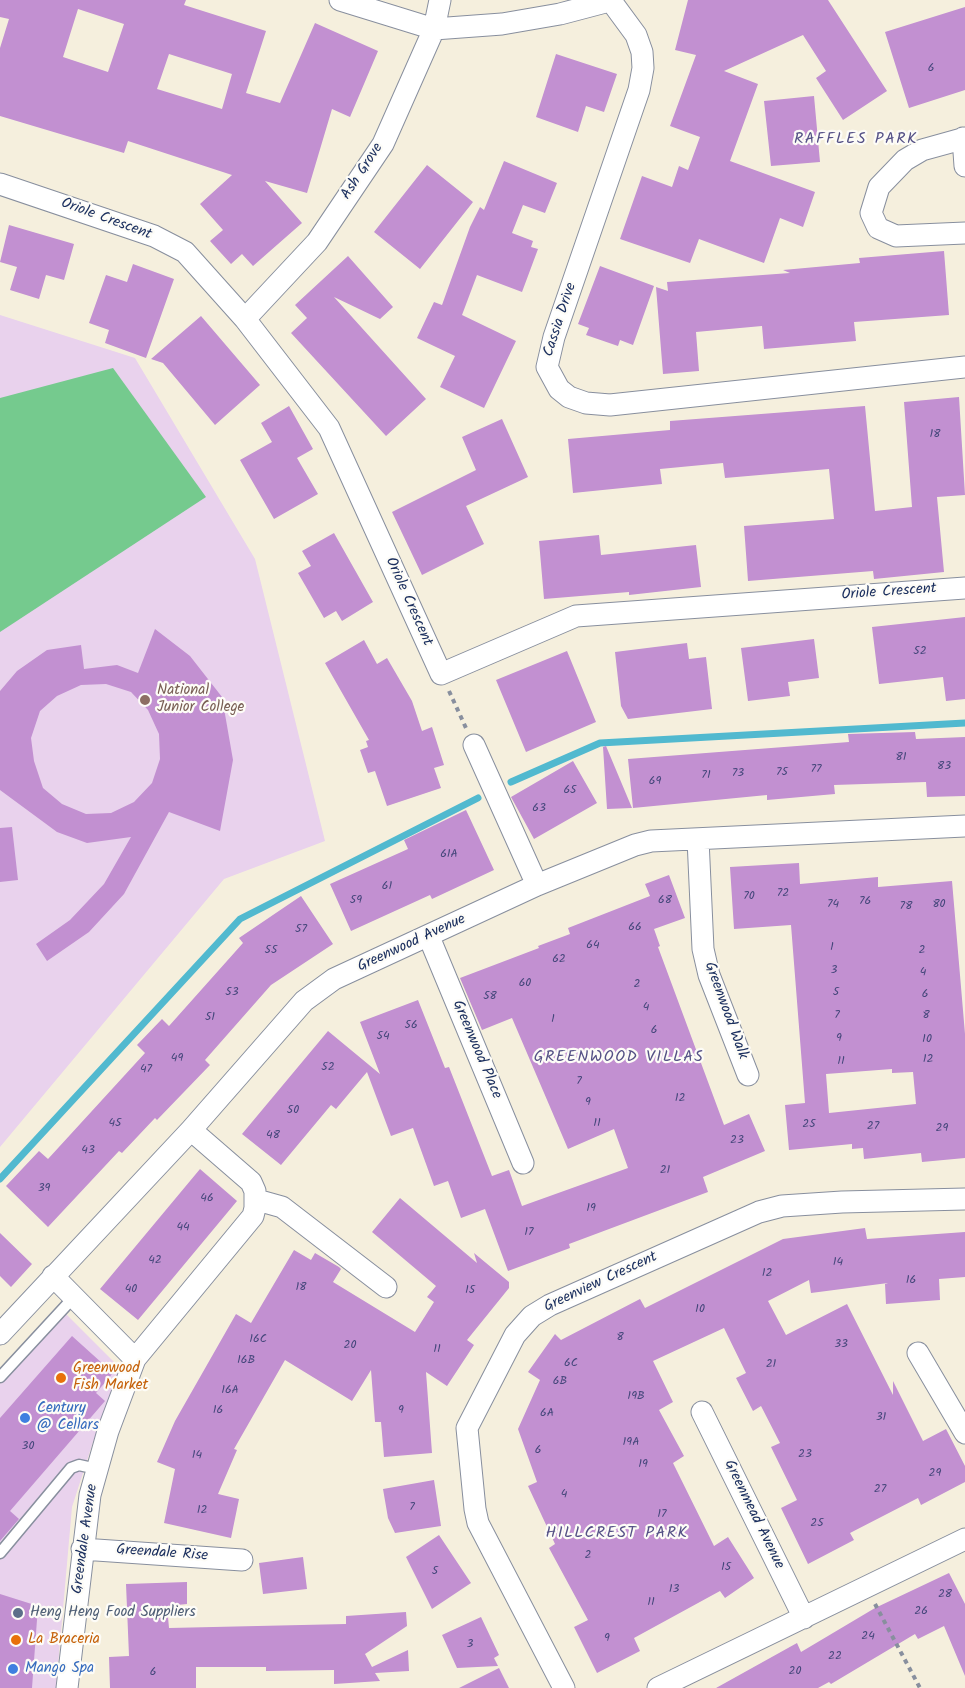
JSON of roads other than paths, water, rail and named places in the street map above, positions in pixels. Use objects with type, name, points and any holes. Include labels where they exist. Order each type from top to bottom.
[{"type":"street","points":[[340,0],[434,29],[502,24],[612,0]]},
{"type":"street","name":"Ash Grove","points":[[245,319],[317,242],[383,144],[434,29],[440,0]]},
{"type":"street","name":"Cassia Drive","points":[[612,0],[636,35],[642,52],[643,68],[639,90],[554,337],[547,367],[559,389],[586,403],[609,405],[965,367]]},
{"type":"street","points":[[965,166],[964,138],[922,150],[905,160],[879,187],[871,213],[878,228],[896,236],[965,233]]},
{"type":"street","name":"Oriole Crescent","points":[[0,184],[154,236],[185,252],[245,319],[329,428],[441,674],[576,616],[965,588]]},
{"type":"street","points":[[474,746],[537,885]]},
{"type":"street","name":"Greenwood Avenue","points":[[0,1334],[191,1130],[304,1001],[320,988],[537,885],[635,845],[698,839],[965,826]]},
{"type":"street","name":"Greenwood Walk","points":[[698,839],[705,958],[709,975],[748,1075]]},
{"type":"street","name":"Greenwood Place","points":[[429,937],[523,1163]]},
{"type":"street","points":[[191,1130],[250,1182],[257,1200],[282,1208],[386,1287]]},
{"type":"street","name":"Greenview Crescent","points":[[564,1688],[478,1523],[467,1446],[467,1428],[521,1329],[532,1316],[550,1305],[759,1212],[782,1206],[842,1202],[965,1199]]},
{"type":"street","name":"Greendale Avenue","points":[[68,1688],[82,1549],[97,1469],[108,1431],[135,1359],[253,1216],[257,1200]]},
{"type":"street","points":[[53,1276],[135,1359]]},
{"type":"street","points":[[918,1353],[965,1433]]},
{"type":"street","name":"Greenmead Avenue","points":[[702,1412],[804,1618]]},
{"type":"street","points":[[658,1688],[965,1539]]},
{"type":"street","name":"Greendale Rise","points":[[82,1549],[242,1560]]},
{"type":"lane","points":[[0,1377],[74,1297]]},
{"type":"lane","points":[[0,1553],[71,1468],[79,1465],[97,1469]]},
{"type":"waterway","points":[[511,782],[600,743],[965,723]]},
{"type":"waterway","points":[[0,1179],[240,919],[478,798]]},
{"type":"place","name":"National Junior College","points":[[145,700]]},
{"type":"place","name":"Greenwood Fish Market","points":[[61,1378]]},
{"type":"place","name":"Century @ Cellars","points":[[25,1418]]},
{"type":"place","name":"Heng Heng Food Suppliers","points":[[18,1613]]},
{"type":"place","name":"La Braceria","points":[[16,1640]]},
{"type":"place","name":"Mango Spa","points":[[13,1669]]},
{"type":"district","name":"RAFFLES PARK","points":[[856,140]]},
{"type":"district","name":"GREENWOOD VILLAS","points":[[619,1058]]},
{"type":"district","name":"HILLCREST PARK","points":[[617,1534]]}]
